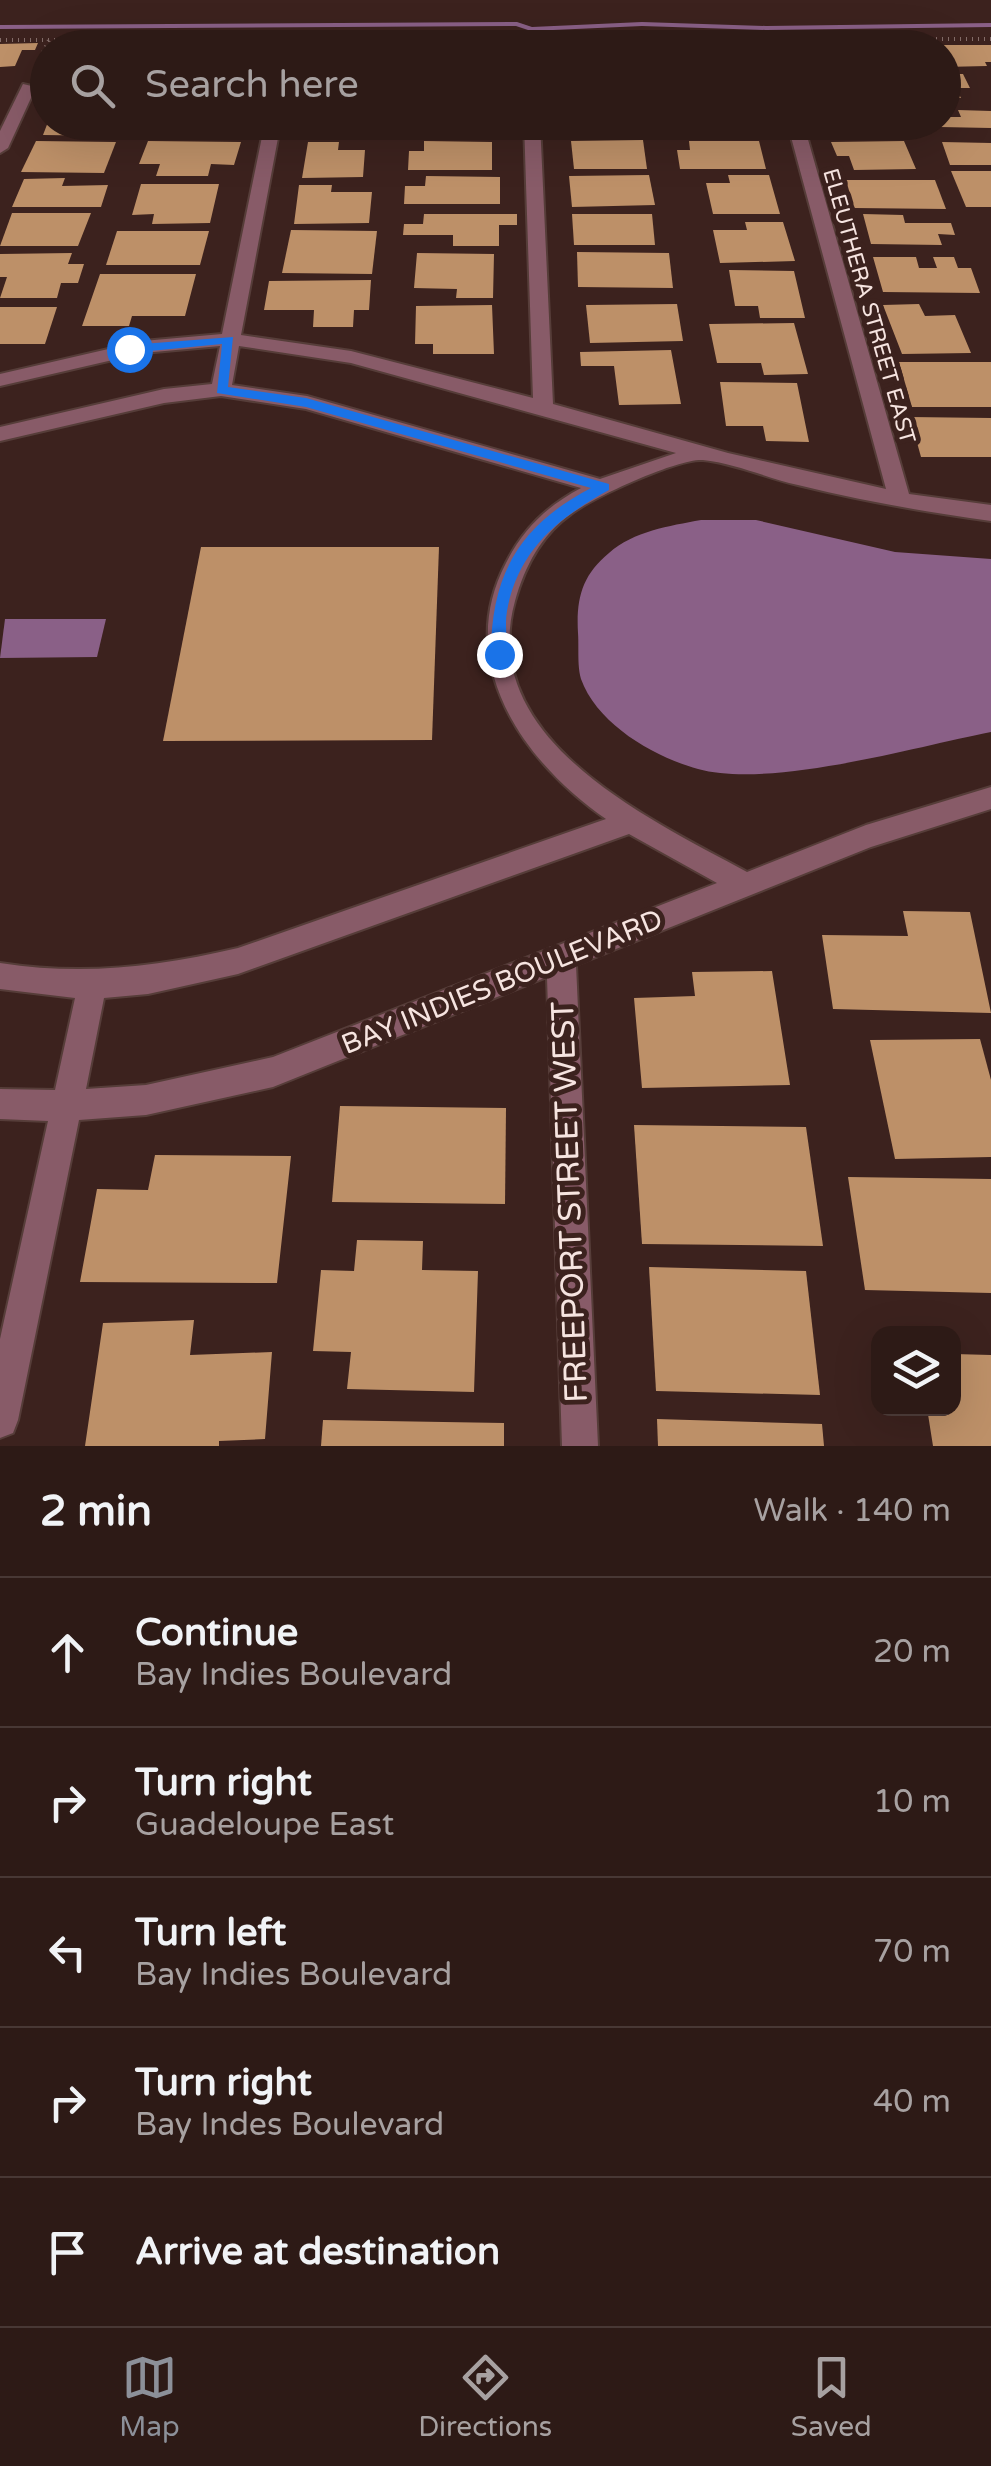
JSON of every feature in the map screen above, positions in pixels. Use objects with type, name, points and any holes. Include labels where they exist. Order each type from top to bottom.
[{"type":"street","points":[[0,148],[28,87]]},
{"type":"street","points":[[222,390],[269,140]]},
{"type":"street","points":[[533,140],[543,407]]},
{"type":"street","name":"ELEUTHERA STREET EAST","points":[[799,140],[900,502]]},
{"type":"street","points":[[0,380],[129,349],[229,340],[300,347],[359,358],[543,407],[829,488],[900,502],[991,513]]},
{"type":"street","points":[[0,434],[116,404],[222,390],[306,403],[604,487]]},
{"type":"street","points":[[700,452],[604,487],[560,510],[526,548],[509,581],[499,613],[499,654],[514,706],[543,749],[585,790],[746,885]]},
{"type":"street","name":"BAY INDIES BOULEVARD","points":[[0,1104],[66,1106],[146,1100],[259,1076],[911,820],[989,806]]},
{"type":"street","points":[[0,976],[45,985],[92,988],[177,976],[238,960],[633,820]]},
{"type":"street","name":"FREEPORT STREET WEST","points":[[561,958],[580,1446]]},
{"type":"street","points":[[0,1420],[92,988]]},
{"type":"path","points":[[961,39],[991,39]]},
{"type":"path","points":[[0,40],[30,40]]},
{"type":"shaded area","points":[[701,520],[756,520],[895,552],[991,559],[991,732],[843,764],[764,774],[698,769],[663,756],[629,736],[600,710],[581,679],[578,621],[583,588],[600,561],[629,539]]},
{"type":"shaded area","points":[[5,619],[106,619],[97,657],[0,658]]},
{"type":"building","points":[[30,43],[30,50],[22,50],[15,66],[0,67],[0,44]]},
{"type":"building","points":[[961,45],[991,45],[991,62],[985,62],[987,66],[961,67]]},
{"type":"building","points":[[961,74],[963,74],[970,88],[961,88]]},
{"type":"building","points":[[961,110],[991,111],[991,128],[961,127]]},
{"type":"building","points":[[643,140],[647,169],[574,169],[571,141]]},
{"type":"building","points":[[36,141],[116,142],[104,173],[21,172]]},
{"type":"building","points":[[148,141],[241,142],[234,165],[211,164],[208,176],[156,176],[160,164],[139,164]]},
{"type":"building","points":[[424,141],[492,142],[492,170],[408,170],[409,151],[424,151]]},
{"type":"building","points":[[689,141],[759,141],[766,169],[680,169],[677,150],[690,150]]},
{"type":"building","points":[[904,141],[916,169],[854,170],[849,156],[837,156],[831,142]]},
{"type":"building","points":[[308,142],[339,142],[338,150],[365,150],[363,177],[302,178]]},
{"type":"building","points":[[942,142],[991,143],[991,165],[950,165]]},
{"type":"building","points":[[951,171],[991,171],[991,207],[966,207]]},
{"type":"building","points":[[649,175],[655,205],[572,207],[569,176]]},
{"type":"building","points":[[728,175],[769,175],[780,214],[713,214],[706,183],[730,183]]},
{"type":"building","points":[[426,176],[500,177],[500,204],[404,204],[405,186],[425,186]]},
{"type":"building","points":[[65,178],[62,186],[108,185],[101,207],[12,207],[24,179]]},
{"type":"building","points":[[846,180],[935,180],[946,209],[854,208]]},
{"type":"building","points":[[141,184],[219,184],[210,223],[152,224],[154,214],[132,215]]},
{"type":"building","points":[[299,185],[332,185],[331,192],[372,192],[369,223],[294,224]]},
{"type":"building","points":[[12,213],[91,213],[78,246],[0,246]]},
{"type":"building","points":[[424,214],[517,214],[517,225],[499,225],[499,246],[453,246],[453,235],[403,235],[404,224],[423,224]]},
{"type":"building","points":[[572,214],[652,214],[655,245],[574,245]]},
{"type":"building","points":[[863,214],[903,215],[905,223],[951,223],[955,235],[938,234],[942,245],[871,244]]},
{"type":"building","points":[[745,222],[783,222],[795,261],[720,263],[713,230],[747,230]]},
{"type":"building","points":[[291,230],[377,231],[372,274],[282,273]]},
{"type":"building","points":[[117,231],[209,231],[200,265],[106,265]]},
{"type":"building","points":[[577,252],[669,253],[673,288],[578,287]]},
{"type":"building","points":[[72,253],[68,264],[84,264],[78,283],[61,283],[57,298],[0,298],[7,277],[0,277],[0,254]]},
{"type":"building","points":[[417,253],[494,254],[493,298],[456,298],[457,289],[414,288]]},
{"type":"building","points":[[873,257],[916,257],[919,268],[937,268],[933,257],[954,257],[958,268],[971,268],[980,293],[883,292]]},
{"type":"building","points":[[729,270],[794,271],[805,318],[760,318],[758,306],[735,306]]},
{"type":"building","points":[[100,274],[196,274],[185,316],[132,316],[129,326],[82,326]]},
{"type":"building","points":[[371,280],[369,310],[354,310],[353,327],[313,327],[314,310],[264,310],[269,281]]},
{"type":"building","points":[[677,304],[683,341],[590,343],[586,305]]},
{"type":"building","points":[[919,304],[925,316],[955,315],[971,353],[902,354],[883,305]]},
{"type":"building","points":[[492,305],[494,354],[433,354],[433,344],[415,344],[416,306]]},
{"type":"building","points":[[0,307],[57,307],[45,344],[0,344]]},
{"type":"building","points":[[794,323],[808,374],[764,375],[761,363],[717,363],[709,324]]},
{"type":"building","points":[[671,350],[681,404],[619,405],[614,366],[581,366],[580,352]]},
{"type":"building","points":[[899,362],[991,362],[991,407],[912,407]]},
{"type":"building","points":[[720,382],[797,383],[809,442],[766,441],[763,426],[726,426]]},
{"type":"building","points":[[910,417],[991,418],[991,457],[921,457]]},
{"type":"building","points":[[201,547],[439,547],[432,740],[163,741]]},
{"type":"building","points":[[903,911],[970,912],[991,1013],[833,1009],[822,935],[908,936]]},
{"type":"building","points":[[772,971],[790,1085],[642,1088],[634,998],[695,996],[692,972]]},
{"type":"building","points":[[980,1039],[991,1080],[991,1157],[895,1159],[870,1040]]},
{"type":"building","points":[[340,1106],[506,1108],[505,1204],[332,1202]]},
{"type":"building","points":[[634,1125],[806,1127],[823,1246],[642,1244]]},
{"type":"building","points":[[155,1155],[291,1156],[277,1283],[80,1282],[97,1189],[148,1190]]},
{"type":"building","points":[[848,1177],[991,1179],[991,1293],[865,1290]]},
{"type":"building","points":[[357,1240],[423,1241],[422,1270],[478,1271],[474,1392],[347,1389],[351,1352],[313,1351],[321,1270],[354,1271]]},
{"type":"building","points":[[649,1267],[806,1271],[820,1395],[656,1391]]},
{"type":"building","points":[[194,1320],[190,1355],[272,1352],[265,1439],[219,1441],[219,1446],[85,1446],[103,1323]]},
{"type":"building","points":[[961,1354],[991,1355],[991,1446],[933,1446],[928,1416],[961,1416]]},
{"type":"building","points":[[657,1419],[822,1424],[824,1446],[658,1446]]},
{"type":"building","points":[[323,1420],[504,1423],[504,1446],[321,1446]]},
{"type":"waterway","points":[[0,27],[517,24],[531,29],[642,24],[766,28],[991,25]]},
{"type":"route","points":[[129,349],[195,340],[229,340],[222,390],[279,396],[604,487],[560,510],[526,548],[514,568],[499,613],[499,654]]}]
